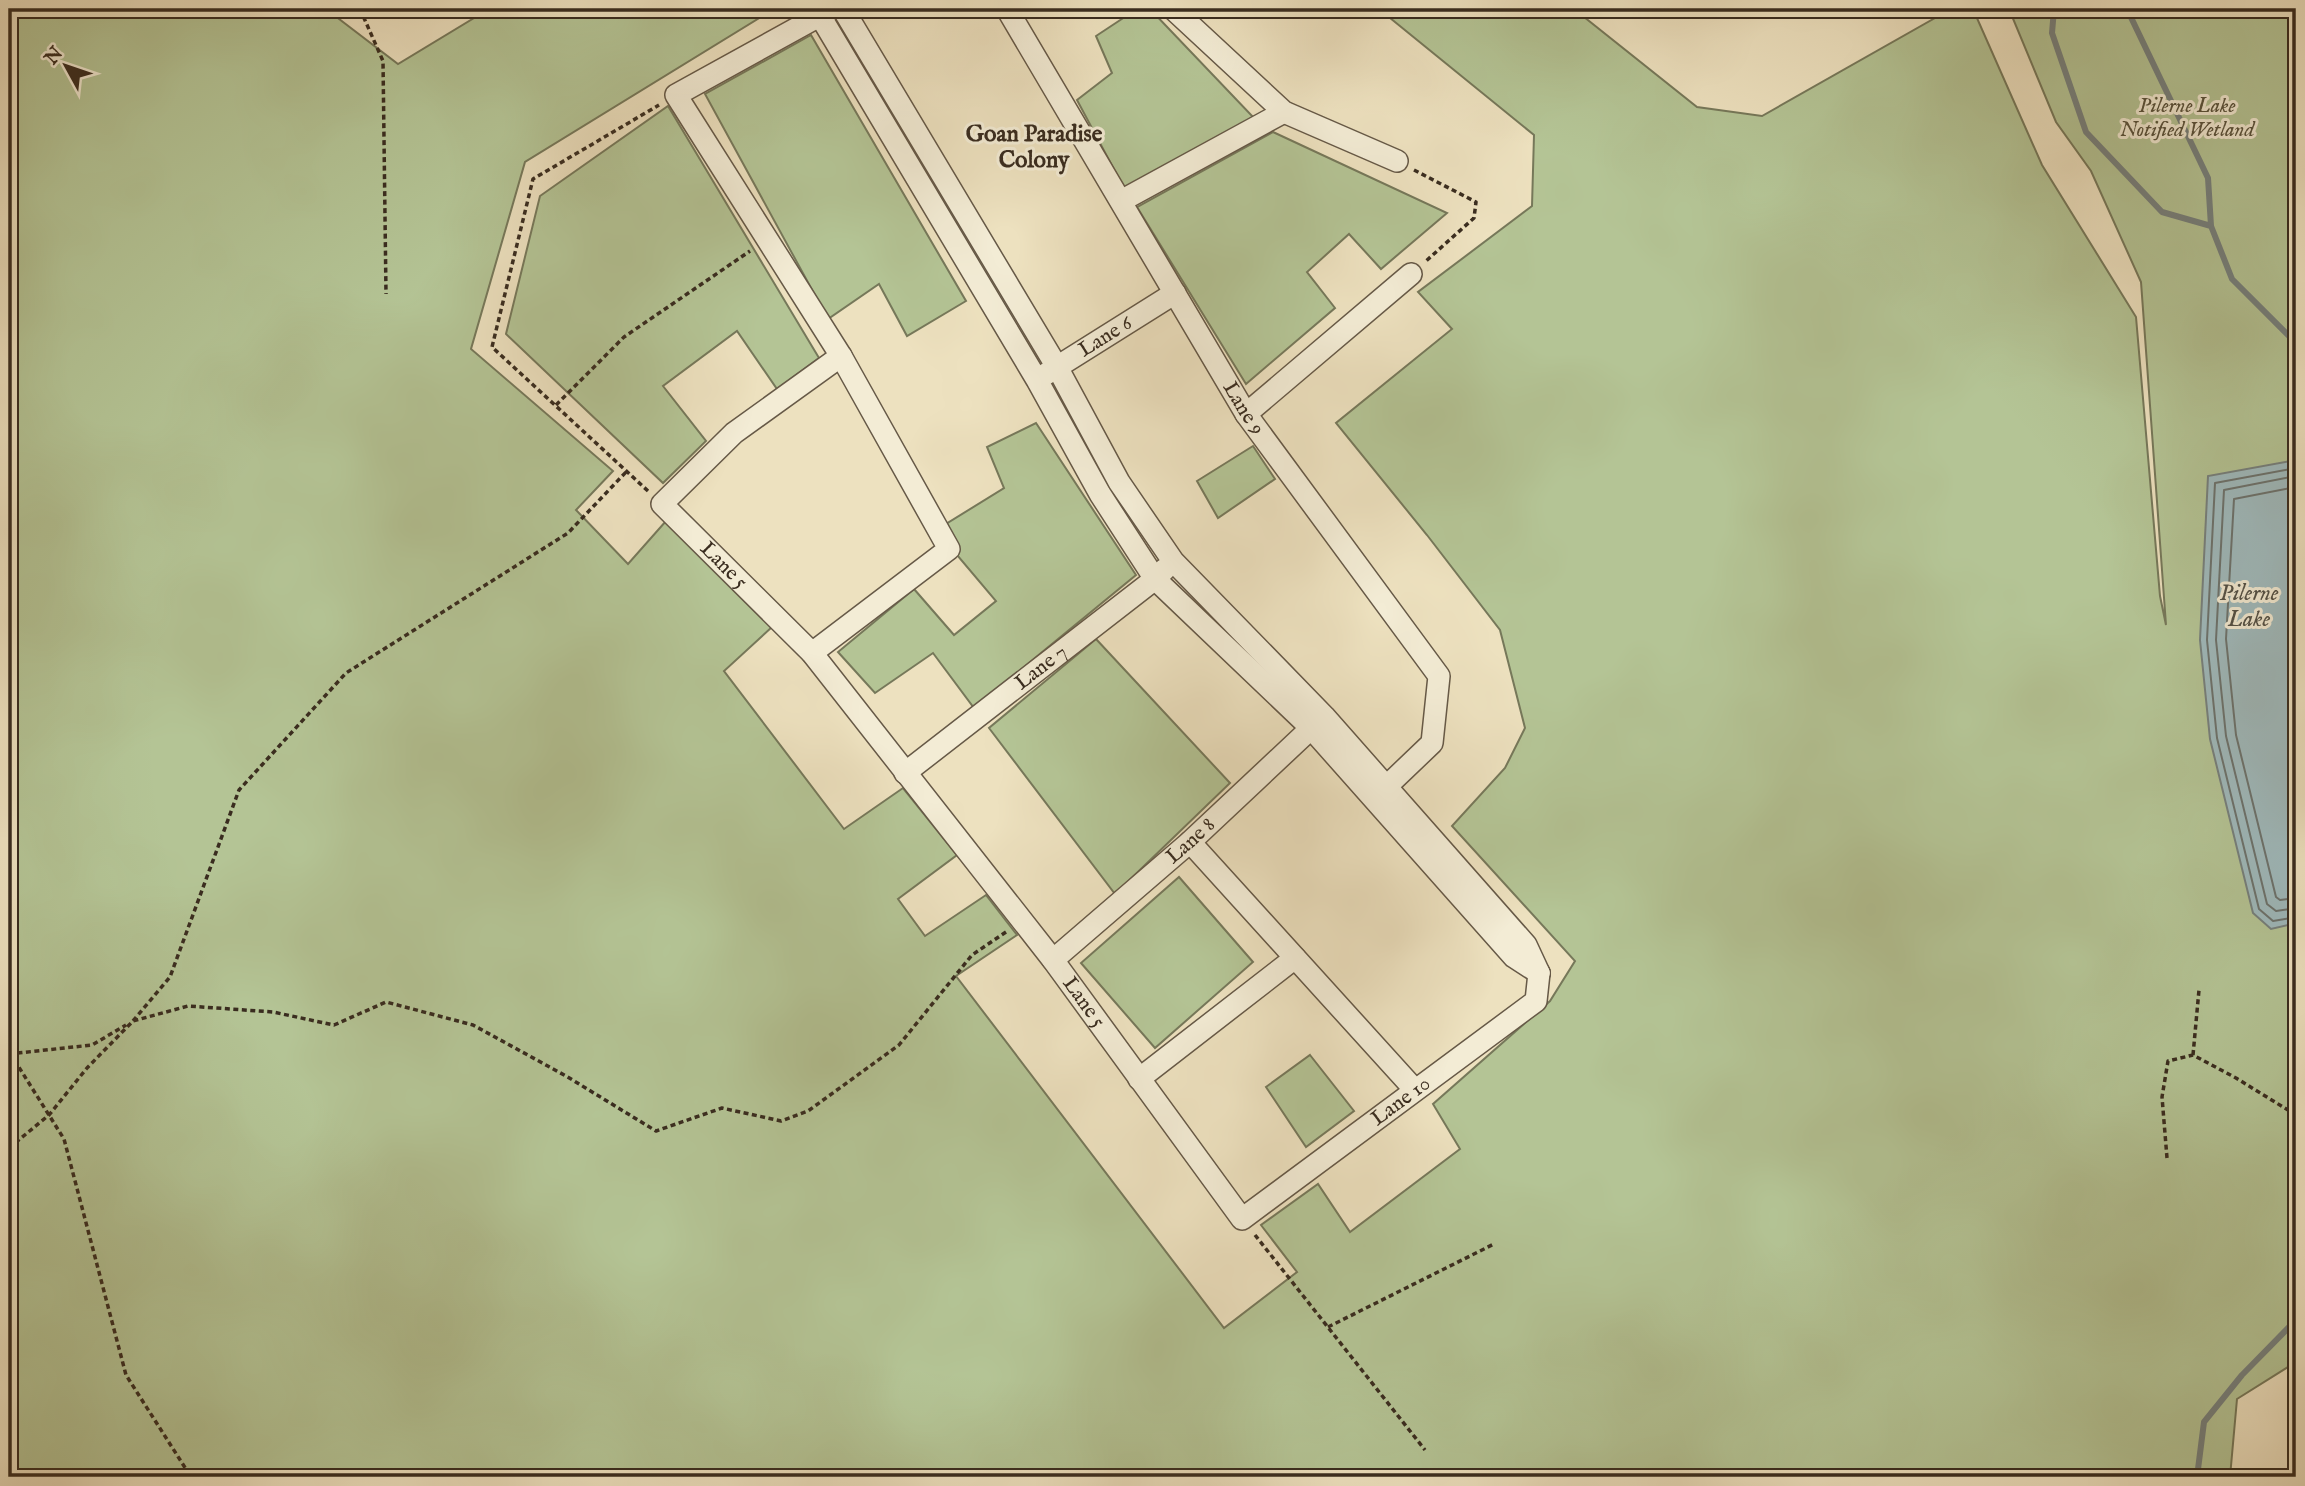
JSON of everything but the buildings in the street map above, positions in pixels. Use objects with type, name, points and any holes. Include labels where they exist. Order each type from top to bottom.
[{"type":"street","points":[[843,9],[1057,368],[1119,482],[1173,561],[1317,722],[1514,957],[1539,973]]},
{"type":"street","points":[[1173,9],[1284,112],[1397,161]]},
{"type":"street","points":[[812,653],[949,549],[841,356],[677,95],[823,11],[1100,494],[1156,579],[1386,787],[1526,945],[1539,973]]},
{"type":"street","name":"Lane 9","points":[[1015,12],[1121,201],[1246,414],[1439,676],[1432,743],[1386,787]]},
{"type":"street","points":[[1121,201],[1284,112]]},
{"type":"street","points":[[1246,414],[1411,274]]},
{"type":"street","name":"Lane 6","points":[[1037,380],[1175,293]]},
{"type":"street","points":[[662,504],[734,433],[841,356]]},
{"type":"street","name":"Lane 5","points":[[662,504],[812,653],[1053,960],[1242,1219]]},
{"type":"street","name":"Lane 7","points":[[905,773],[1156,579],[1173,561]]},
{"type":"street","name":"Lane 8","points":[[1053,960],[1190,842],[1317,722]]},
{"type":"street","points":[[1190,842],[1415,1090]]},
{"type":"street","points":[[1139,1079],[1294,958]]},
{"type":"street","name":"Lane 10","points":[[1242,1219],[1536,1001],[1539,973]]},
{"type":"path","points":[[360,9],[383,61],[386,295]]},
{"type":"path","points":[[662,504],[492,347],[533,179],[677,95]]},
{"type":"path","points":[[1397,161],[1476,202],[1474,218],[1411,274]]},
{"type":"path","points":[[555,405],[624,337],[766,240]]},
{"type":"path","points":[[9,1148],[49,1115],[87,1068],[133,1021],[170,977],[239,790],[346,673],[568,533],[627,471]]},
{"type":"path","points":[[191,1477],[126,1375],[64,1139],[9,1053],[92,1045],[133,1021],[188,1006],[273,1012],[334,1025],[386,1002],[473,1025],[566,1076],[656,1131],[722,1108],[781,1121],[808,1111],[899,1045],[972,955],[1022,921]]},
{"type":"path","points":[[2193,1055],[2199,990]]},
{"type":"path","points":[[2167,1158],[2162,1097],[2168,1061],[2193,1055],[2296,1115]]},
{"type":"path","points":[[1242,1219],[1425,1450]]},
{"type":"path","points":[[1328,1327],[1494,1244]]},
{"type":"green space","name":"Pilerne Lake Notified Wetland","points":[[9,9],[326,9],[398,64],[489,9],[774,9],[525,162],[471,349],[613,471],[576,510],[628,564],[666,521],[772,627],[724,671],[844,829],[903,788],[957,855],[898,899],[925,936],[986,895],[1017,935],[956,976],[1224,1328],[1297,1272],[1261,1225],[1318,1184],[1350,1232],[1460,1149],[1433,1104],[1550,1001],[1575,961],[1452,826],[1505,768],[1525,728],[1500,630],[1336,423],[1452,329],[1418,292],[1532,206],[1534,135],[1379,9],[1574,9],[1697,107],[1762,116],[1951,9],[1973,9],[2042,165],[2136,317],[2160,596],[2166,625],[2141,282],[2091,171],[2056,122],[2009,9],[2296,9],[2296,1362],[2237,1399],[2230,1477],[9,1477]]},
{"type":"green space","points":[[1137,9],[1150,9],[1254,118],[1125,190],[1077,100],[1112,73],[1096,36]]},
{"type":"green space","points":[[811,35],[966,301],[907,336],[879,284],[828,319],[705,94]]},
{"type":"green space","points":[[668,106],[819,358],[777,389],[737,331],[663,386],[706,441],[663,483],[506,334],[540,196]]},
{"type":"green space","points":[[1273,132],[1447,213],[1381,269],[1349,234],[1307,272],[1335,308],[1246,384],[1137,207]]},
{"type":"green space","points":[[1036,423],[1136,575],[974,708],[933,653],[875,693],[838,652],[914,589],[954,635],[996,601],[957,555],[946,524],[1004,488],[987,447]]},
{"type":"green space","points":[[1253,446],[1275,479],[1218,518],[1197,481]]},
{"type":"green space","points":[[1096,639],[1230,783],[1115,894],[989,728]]},
{"type":"green space","points":[[1179,877],[1253,962],[1155,1048],[1081,963]]},
{"type":"green space","points":[[1310,1055],[1354,1111],[1306,1147],[1266,1087]]},
{"type":"water","name":"Pilerne Lake","points":[[2296,460],[2296,923],[2271,929],[2253,913],[2210,739],[2200,640],[2208,476]]},
{"type":"waterway","points":[[2054,9],[2052,33],[2086,132],[2162,212],[2211,226],[2232,279],[2296,343]]},
{"type":"waterway","points":[[2127,9],[2208,178],[2211,226]]},
{"type":"waterway","points":[[2197,1477],[2204,1422],[2242,1375],[2296,1320]]},
{"type":"district","name":"Goan Paradise Colony","points":[[1034,147]]}]
